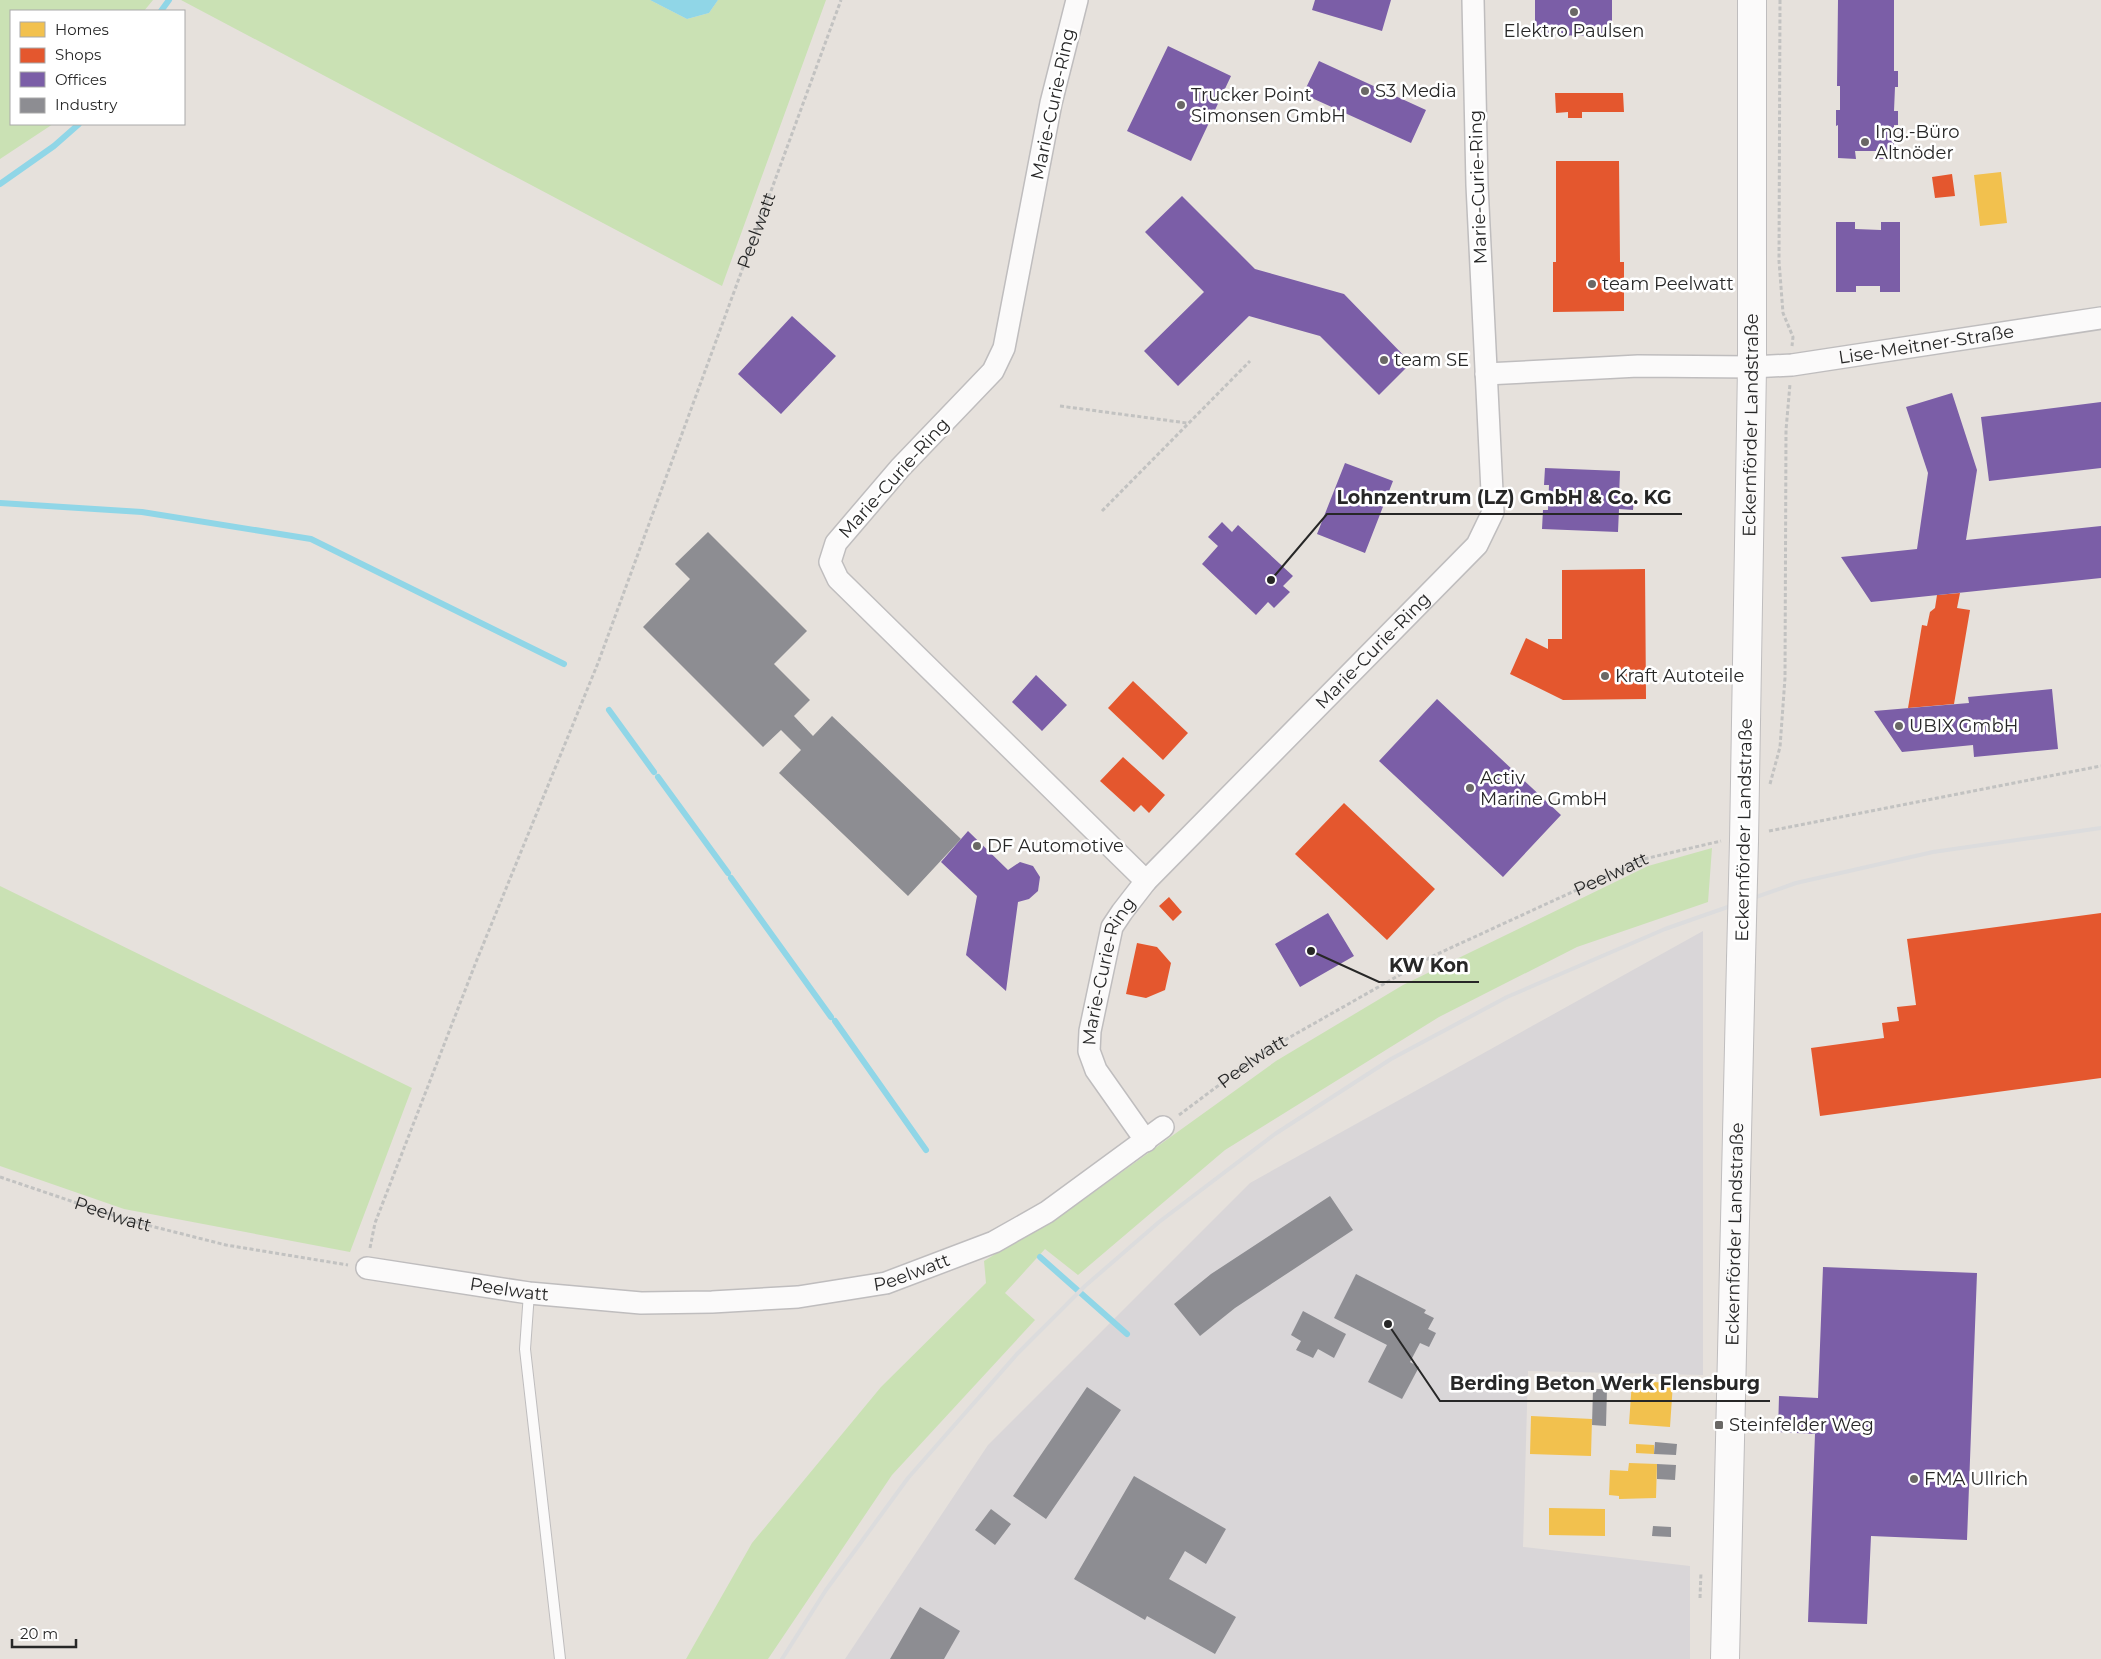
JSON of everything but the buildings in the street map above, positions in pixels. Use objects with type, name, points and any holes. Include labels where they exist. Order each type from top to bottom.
[{"type":"street","name":"Marie-Curie-Ring","points":[[1077,0],[1051,103],[1004,348],[993,371],[900,468],[836,543],[830,562],[838,579],[1146,881]]},
{"type":"street","name":"Marie-Curie-Ring","points":[[1146,1141],[1096,1070],[1089,1051],[1090,1031],[1112,928],[1146,881],[1477,545],[1493,512],[1477,185],[1474,0]]},
{"type":"street","name":"Eckernförder Landstraße","points":[[1725,1659],[1741,959],[1737,839],[1752,367],[1752,0]]},
{"type":"street","name":"Lise-Meitner-Straße","points":[[1752,367],[1792,365],[2101,318]]},
{"type":"street","points":[[1486,374],[1638,366],[1752,367]]},
{"type":"street","name":"Peelwatt","points":[[368,1262],[529,1293],[641,1302],[712,1302],[798,1297],[886,1283],[994,1242],[1047,1212],[1163,1127]]},
{"type":"lane","points":[[529,1293],[525,1349],[560,1659]]},
{"type":"path","name":"Peelwatt","points":[[0,1177],[127,1220],[217,1242],[368,1262],[375,1223],[476,962],[598,663],[673,463],[841,0]]},
{"type":"path","points":[[1768,793],[1780,747],[1785,678],[1786,430],[1793,337],[1783,313],[1779,260],[1780,0]]},
{"type":"path","points":[[1102,512],[1187,423],[1250,361]]},
{"type":"path","points":[[1060,406],[1187,423]]},
{"type":"path","name":"Peelwatt","points":[[1163,1127],[1262,1053],[1433,956],[1644,859],[2101,766]]},
{"type":"shaded area","points":[[1703,931],[1703,1375],[1528,1371],[1523,1547],[1690,1566],[1690,1659],[845,1659],[988,1445],[1250,1183]]},
{"type":"green space","points":[[0,0],[153,0],[145,10],[10,10],[10,125],[51,125],[0,159]]},
{"type":"green space","points":[[181,0],[650,0],[687,19],[709,13],[718,0],[826,0],[722,286]]},
{"type":"green space","points":[[1712,848],[1708,902],[1577,947],[1439,1017],[1225,1150],[1078,1275],[1045,1249],[1005,1293],[1035,1320],[892,1475],[768,1659],[686,1659],[752,1543],[881,1387],[986,1283],[984,1261],[1083,1200],[1276,1061],[1403,985],[1648,866]]},
{"type":"green space","points":[[0,886],[412,1088],[350,1252],[124,1209],[0,1166]]},
{"type":"water","points":[[650,0],[718,0],[709,13],[687,19]]},
{"type":"waterway","points":[[162,10],[169,0]]},
{"type":"waterway","points":[[0,184],[54,146],[78,125]]},
{"type":"waterway","points":[[0,503],[142,512],[311,539],[564,664]]},
{"type":"waterway","points":[[609,710],[654,772]]},
{"type":"waterway","points":[[658,777],[728,873]]},
{"type":"waterway","points":[[731,878],[831,1017]]},
{"type":"waterway","points":[[835,1021],[926,1150]]},
{"type":"waterway","points":[[1040,1257],[1127,1334]]},
{"type":"railway","points":[[782,1659],[826,1590],[908,1478],[1017,1354],[1085,1286],[1159,1222],[1275,1134],[1391,1059],[1507,997],[1665,929],[1796,883],[1933,852],[2101,828]]},
{"type":"place","name":"Elektro Paulsen","points":[[1574,12]]},
{"type":"place","name":"S3 Media","points":[[1365,91]]},
{"type":"place","name":"Trucker Point Simonsen GmbH","points":[[1181,105]]},
{"type":"place","name":"Ing.-Büro Altnöder","points":[[1865,142]]},
{"type":"place","name":"team Peelwatt","points":[[1592,284]]},
{"type":"place","name":"team SE","points":[[1384,360]]},
{"type":"place","name":"Lohnzentrum (LZ) GmbH & Co. KG","points":[[1271,580]]},
{"type":"place","name":"Kraft Autoteile","points":[[1605,676]]},
{"type":"place","name":"UBIX GmbH","points":[[1899,726]]},
{"type":"place","name":"Activ Marine GmbH","points":[[1470,788]]},
{"type":"place","name":"DF Automotive","points":[[977,846]]},
{"type":"place","name":"KW Kon","points":[[1311,951]]},
{"type":"place","name":"Berding Beton Werk Flensburg","points":[[1388,1324]]},
{"type":"place","name":"Steinfelder Weg","points":[[1719,1425]]},
{"type":"place","name":"FMA Ullrich","points":[[1914,1479]]}]
